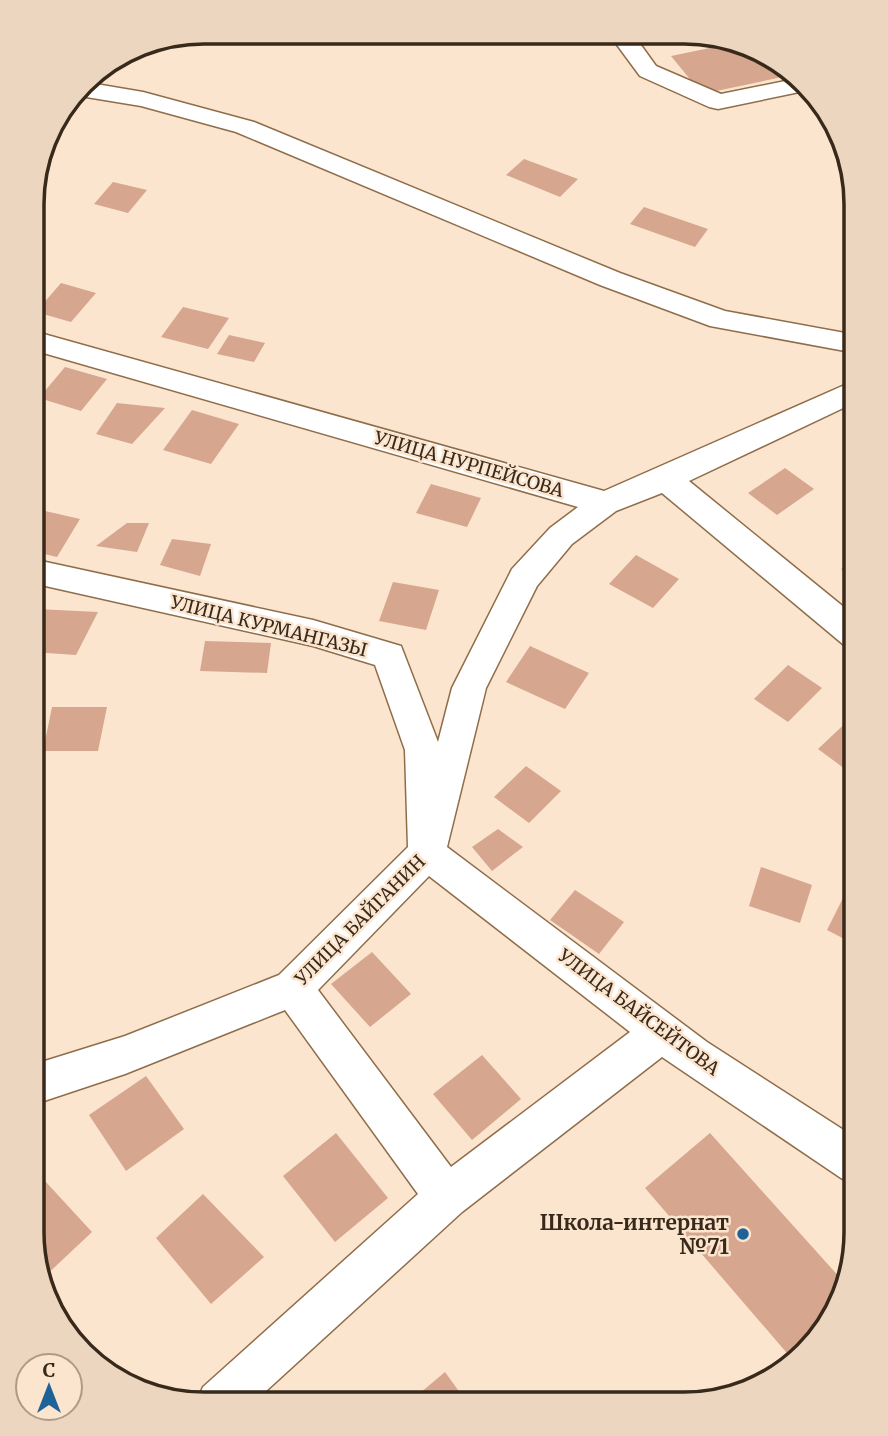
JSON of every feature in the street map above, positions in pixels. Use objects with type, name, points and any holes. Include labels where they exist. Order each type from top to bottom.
[{"type":"street","points":[[628,44],[648,71],[718,102],[792,87]]},
{"type":"street","points":[[91,91],[143,99],[245,127],[610,279],[720,319],[844,342]]},
{"type":"street","name":"УЛИЦА НУРПЕЙСОВА","points":[[44,343],[606,503]]},
{"type":"street","points":[[606,503],[666,479],[844,396]]},
{"type":"street","points":[[666,479],[844,626]]},
{"type":"street","name":"УЛИЦА БАЙГАНИН","points":[[44,1081],[125,1055],[293,988],[428,853],[469,688],[524,578],[561,536],[606,503]]},
{"type":"street","name":"УЛИЦА КУРМАНГАЗЫ","points":[[44,578],[313,632],[389,656],[423,750],[428,853]]},
{"type":"street","name":"УЛИЦА БАЙСЕЙТОВА","points":[[428,853],[664,1033],[844,1155]]},
{"type":"street","points":[[293,988],[447,1196]]},
{"type":"street","points":[[231,1392],[447,1196],[629,1055],[664,1033]]},
{"type":"building","points":[[715,47],[745,56],[782,77],[702,94],[671,56]]},
{"type":"building","points":[[524,159],[578,179],[560,197],[506,175]]},
{"type":"building","points":[[113,182],[147,190],[128,213],[94,204]]},
{"type":"building","points":[[644,207],[708,229],[695,247],[630,224]]},
{"type":"building","points":[[61,283],[96,293],[71,322],[44,314],[44,303]]},
{"type":"building","points":[[183,307],[229,318],[208,349],[161,337]]},
{"type":"building","points":[[229,335],[265,343],[254,362],[217,354]]},
{"type":"building","points":[[65,367],[107,379],[81,411],[44,400],[44,392]]},
{"type":"building","points":[[117,403],[165,408],[132,444],[96,434]]},
{"type":"building","points":[[192,410],[239,424],[211,464],[163,450]]},
{"type":"building","points":[[785,468],[814,489],[777,515],[748,493]]},
{"type":"building","points":[[431,484],[481,498],[467,527],[416,513]]},
{"type":"building","points":[[44,511],[80,519],[57,557],[44,554]]},
{"type":"building","points":[[127,523],[149,523],[137,552],[96,546]]},
{"type":"building","points":[[172,539],[211,544],[200,576],[160,565]]},
{"type":"building","points":[[636,555],[679,579],[653,608],[609,584]]},
{"type":"building","points":[[393,582],[439,590],[426,630],[379,621]]},
{"type":"building","points":[[44,609],[98,612],[76,655],[44,653]]},
{"type":"building","points":[[205,641],[271,643],[267,673],[200,671]]},
{"type":"building","points":[[530,646],[589,673],[565,709],[506,682]]},
{"type":"building","points":[[788,665],[822,688],[788,722],[754,699]]},
{"type":"building","points":[[52,707],[107,707],[98,751],[44,751]]},
{"type":"building","points":[[844,725],[844,768],[818,749]]},
{"type":"building","points":[[526,766],[561,791],[529,823],[494,797]]},
{"type":"building","points":[[498,829],[523,847],[492,871],[472,847]]},
{"type":"building","points":[[761,867],[812,885],[800,923],[749,906]]},
{"type":"building","points":[[575,890],[624,922],[599,954],[550,920]]},
{"type":"building","points":[[844,896],[844,939],[827,930]]},
{"type":"building","points":[[372,952],[411,994],[370,1027],[331,984]]},
{"type":"building","points":[[482,1055],[521,1099],[472,1140],[433,1094]]},
{"type":"building","points":[[146,1076],[184,1129],[126,1171],[89,1115]]},
{"type":"building","points":[[336,1133],[388,1198],[335,1242],[283,1176]]},
{"type":"building","name":"Школа-интернат №71","points":[[710,1133],[838,1276],[828,1303],[817,1321],[788,1354],[645,1188]]},
{"type":"building","points":[[44,1182],[92,1232],[49,1273],[45,1253]]},
{"type":"building","points":[[203,1194],[264,1257],[211,1304],[156,1238]]},
{"type":"building","points":[[445,1372],[459,1392],[421,1392]]},
{"type":"place","name":"Школа-интернат №71","points":[[743,1234]]}]
